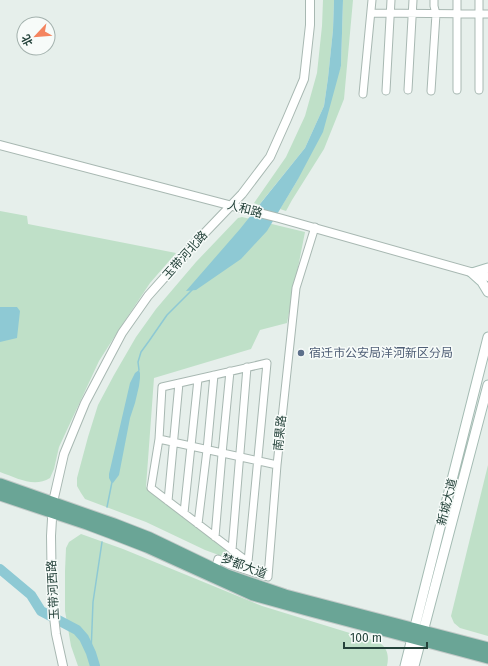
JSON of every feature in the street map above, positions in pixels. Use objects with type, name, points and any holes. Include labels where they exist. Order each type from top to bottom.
[{"type":"main road","points":[[472,273],[488,268]]},
{"type":"main road","points":[[472,273],[482,282],[488,292]]},
{"type":"main road","name":"新城大道","points":[[414,666],[418,634],[488,337]]},
{"type":"main road","name":"新城大道","points":[[405,666],[418,634],[488,385]]},
{"type":"main road","name":"梦都大道","points":[[0,484],[87,524],[147,547],[252,595],[307,610],[488,648]]},
{"type":"main road","name":"梦都大道","points":[[0,495],[114,524],[150,538],[227,575],[285,595],[418,634],[488,658]]},
{"type":"street","name":"玉带河北路","points":[[52,507],[64,454],[85,403],[122,333],[148,296],[196,242],[242,194],[270,157],[304,79],[310,25],[310,0]]},
{"type":"street","points":[[363,94],[372,0]]},
{"type":"street","points":[[386,91],[391,0]]},
{"type":"street","points":[[408,90],[413,0]]},
{"type":"street","points":[[431,92],[436,14],[434,0]]},
{"type":"street","points":[[457,0],[457,90]]},
{"type":"street","points":[[479,0],[479,90]]},
{"type":"street","points":[[371,13],[488,14]]},
{"type":"street","name":"人和路","points":[[0,145],[279,218],[488,278]]},
{"type":"street","name":"南果路","points":[[215,569],[218,559],[230,565],[268,577],[277,465],[296,288],[314,228]]},
{"type":"street","points":[[267,363],[248,562],[151,488],[159,439],[162,387],[230,371],[267,363]]},
{"type":"street","points":[[232,550],[247,368]]},
{"type":"street","points":[[215,537],[230,371]]},
{"type":"street","points":[[198,524],[214,375]]},
{"type":"street","points":[[184,513],[198,379]]},
{"type":"street","points":[[168,501],[179,383]]},
{"type":"street","points":[[159,439],[277,465]]},
{"type":"street","name":"玉带河西路","points":[[52,507],[52,599],[56,634],[63,666]]},
{"type":"green space","points":[[323,0],[334,0],[333,30],[324,106],[305,148],[259,205],[254,203],[286,157],[305,116],[317,73]]},
{"type":"green space","points":[[343,0],[353,0],[344,99],[324,149],[286,211],[280,209],[297,181],[341,66]]},
{"type":"green space","points":[[0,211],[27,216],[28,224],[176,253],[150,283],[99,361],[59,447],[54,469],[50,478],[38,482],[25,481],[0,472]]},
{"type":"green space","points":[[242,217],[305,232],[287,323],[260,330],[251,349],[154,378],[146,487],[246,565],[205,550],[146,522],[85,499],[77,486],[77,478],[98,405],[136,337],[156,309],[196,262],[238,218]]},
{"type":"green space","points":[[488,465],[488,636],[460,628],[454,623],[451,616]]},
{"type":"green space","points":[[81,534],[123,549],[262,606],[379,642],[387,653],[387,666],[78,666],[71,646],[65,611],[65,571],[66,548],[69,542]]},
{"type":"water","points":[[334,0],[343,0],[341,66],[323,132],[297,181],[267,231],[241,259],[196,290],[186,291],[240,229],[305,148],[324,106],[333,30]]},
{"type":"water","points":[[0,307],[17,307],[20,311],[17,338],[0,342]]},
{"type":"water","points":[[139,370],[139,386],[130,418],[119,475],[113,483],[109,478],[109,474],[130,383],[135,373]]},
{"type":"waterway","points":[[139,370],[138,362],[141,352],[167,315],[192,290]]},
{"type":"waterway","points":[[107,507],[112,482]]},
{"type":"waterway","points":[[91,653],[93,602],[102,542]]},
{"type":"waterway","points":[[0,569],[31,595],[41,611],[77,630],[84,638],[95,666]]},
{"type":"place","name":"宿迁市公安局洋河新区分局","points":[[301,353]]}]
